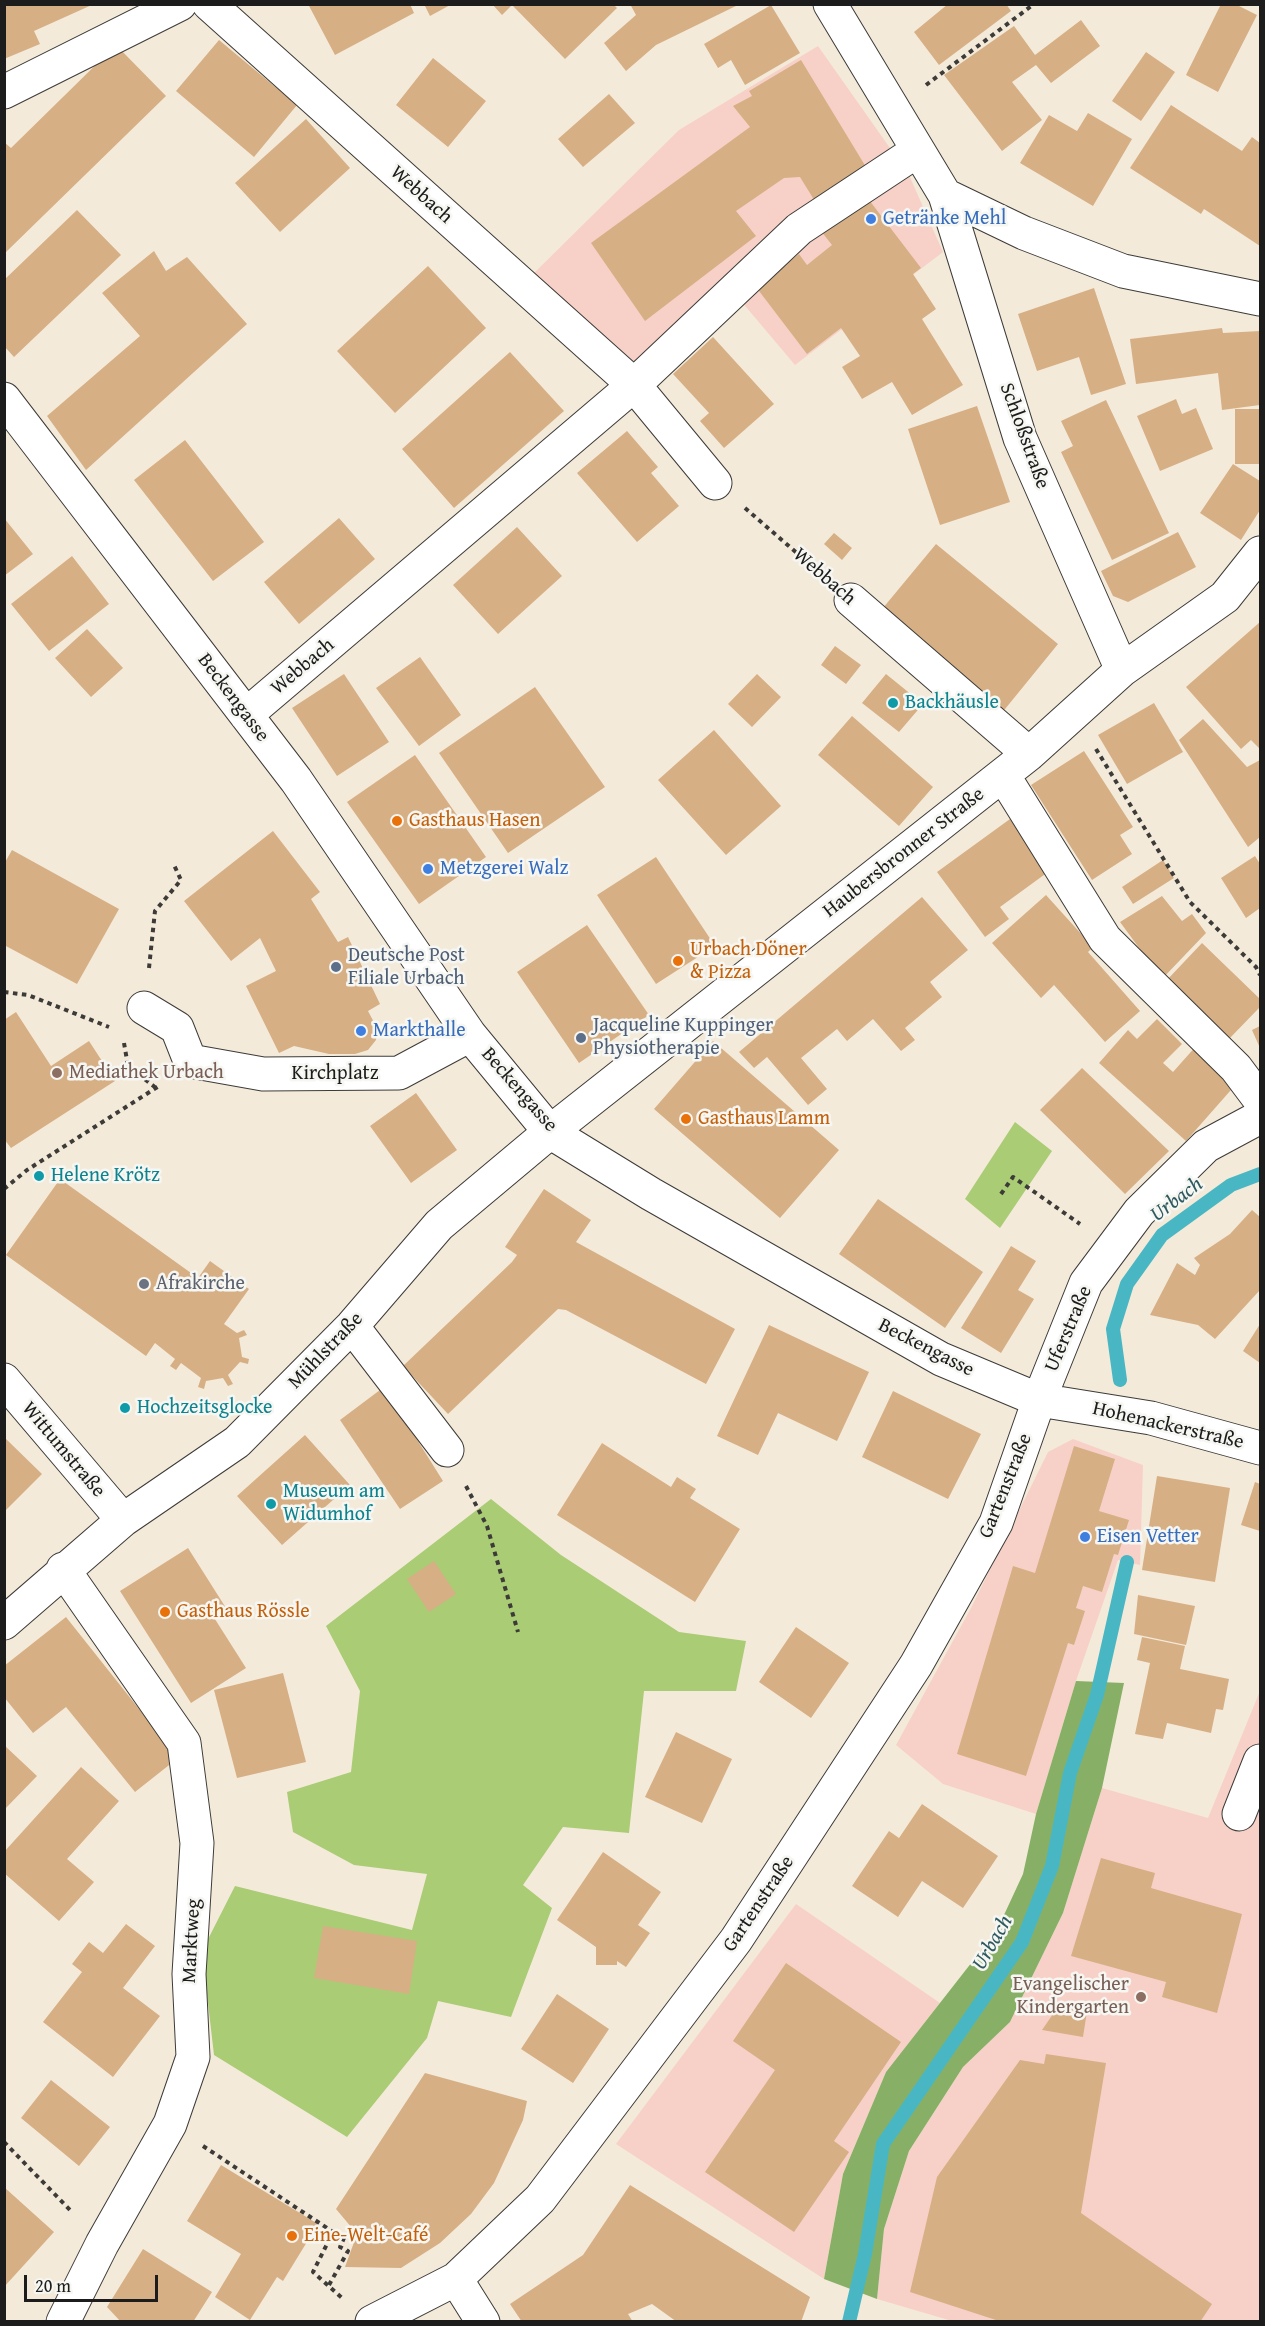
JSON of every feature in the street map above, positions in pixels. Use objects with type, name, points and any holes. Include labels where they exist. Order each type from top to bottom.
[{"type":"street","points":[[4,92],[180,4]]},
{"type":"street","name":"Webbach","points":[[209,4],[634,385],[715,483]]},
{"type":"street","name":"Schloßstraße","points":[[830,4],[917,152],[945,195],[1020,438],[1122,670]]},
{"type":"street","name":"Webbach","points":[[246,715],[634,385],[799,229],[917,152]]},
{"type":"street","points":[[945,195],[1024,233],[1123,271],[1260,299]]},
{"type":"street","name":"Beckengasse","points":[[4,399],[296,780],[470,1035],[550,1131],[651,1194],[941,1359],[1039,1400]]},
{"type":"street","name":"Haubersbronner Straße","points":[[550,1131],[1003,775],[1122,670],[1225,597],[1260,552]]},
{"type":"street","name":"Webbach","points":[[851,600],[1029,754]]},
{"type":"street","name":"Haubersbronner Straße","points":[[1003,775],[1105,939],[1236,1068],[1260,1100]]},
{"type":"street","points":[[144,1008],[177,1028],[190,1061]]},
{"type":"street","name":"Kirchplatz","points":[[190,1061],[263,1074],[399,1073],[470,1035]]},
{"type":"street","name":"Uferstraße","points":[[1039,1400],[1086,1284],[1139,1212],[1206,1146],[1260,1117]]},
{"type":"street","name":"Mühlstraße","points":[[4,1623],[63,1569],[123,1520],[237,1442],[352,1326],[439,1225],[550,1131]]},
{"type":"street","points":[[352,1326],[447,1450]]},
{"type":"street","name":"Wittumstraße","points":[[4,1380],[123,1520]]},
{"type":"street","name":"Hohenackerstraße","points":[[1039,1400],[1151,1418],[1260,1448]]},
{"type":"street","name":"Gartenstraße","points":[[372,2322],[456,2279],[540,2199],[736,1940],[933,1634],[996,1523],[1039,1400]]},
{"type":"street","name":"Marktweg","points":[[63,1569],[184,1743],[197,1844],[189,1974],[192,2057],[170,2124],[102,2244],[63,2322]]},
{"type":"street","points":[[1239,1815],[1260,1761]]},
{"type":"street","points":[[456,2279],[483,2322]]},
{"type":"path","points":[[893,109],[1034,4]]},
{"type":"path","name":"Webbach","points":[[715,483],[851,600]]},
{"type":"path","points":[[1073,713],[1190,902],[1256,967],[1260,975]]},
{"type":"path","points":[[122,1033],[144,1008],[155,911],[181,880],[174,865]]},
{"type":"path","points":[[4,992],[28,995],[122,1033]]},
{"type":"path","points":[[122,1033],[128,1066],[156,1088]]},
{"type":"path","points":[[4,1189],[27,1170],[156,1088],[190,1061]]},
{"type":"path","points":[[1001,1194],[1013,1177],[1113,1246]]},
{"type":"path","points":[[447,1450],[487,1526],[518,1632]]},
{"type":"path","points":[[170,2124],[344,2238],[340,2247],[348,2251],[329,2285]]},
{"type":"path","points":[[4,2142],[102,2244]]},
{"type":"path","points":[[333,2232],[313,2272],[344,2300]]},
{"type":"shaded area","points":[[818,46],[909,175],[943,252],[795,365],[741,301],[646,391],[532,275],[679,130]]},
{"type":"shaded area","points":[[1073,1439],[1143,1465],[1140,1565],[1118,1560],[1076,1681],[1036,1814],[943,1784],[896,1745],[971,1608],[1048,1452]]},
{"type":"shaded area","name":"Evangelischer Kindergarten","points":[[1260,1691],[1260,2321],[952,2321],[877,2299],[884,2229],[909,2151],[963,2067],[1010,2022],[1063,1913],[1102,1788],[1208,1818]]},
{"type":"shaded area","points":[[796,1904],[940,2003],[886,2072],[843,2174],[824,2279],[616,2144]]},
{"type":"green space","points":[[1015,1122],[1052,1151],[1000,1228],[965,1199]]},
{"type":"green space","points":[[491,1499],[561,1555],[679,1632],[746,1641],[736,1691],[644,1691],[629,1833],[563,1827],[523,1885],[552,1908],[511,2017],[438,2001],[427,2038],[347,2137],[214,2055],[202,1951],[235,1886],[412,1930],[427,1874],[354,1865],[293,1832],[287,1792],[351,1772],[360,1691],[326,1626]]},
{"type":"green space","points":[[1076,1681],[1124,1683],[1102,1788],[1063,1913],[1010,2022],[963,2067],[909,2151],[884,2229],[877,2299],[824,2279],[843,2174],[886,2072],[997,1930],[1023,1874],[1036,1814]]},
{"type":"building","points":[[4,4],[94,4],[34,31],[40,44],[4,59]]},
{"type":"building","points":[[308,4],[410,4],[414,13],[335,55]]},
{"type":"building","points":[[424,4],[452,4],[430,16]]},
{"type":"building","points":[[492,4],[613,4],[617,8],[565,59],[512,5],[502,15]]},
{"type":"building","points":[[630,4],[740,4],[656,45],[626,71],[604,43],[636,15]]},
{"type":"building","points":[[948,4],[1006,4],[1011,11],[939,65],[914,32]]},
{"type":"building","points":[[1221,4],[1235,4],[1257,15],[1218,92],[1186,75]]},
{"type":"building","points":[[771,5],[800,53],[745,85],[731,60],[718,68],[704,44]]},
{"type":"building","points":[[1081,20],[1100,46],[1051,83],[1036,65],[1012,82],[1042,120],[1002,151],[944,75],[1014,26],[1035,55]]},
{"type":"building","points":[[219,40],[297,105],[254,157],[176,91]]},
{"type":"building","points":[[116,45],[166,96],[4,254],[4,142],[11,148]]},
{"type":"building","points":[[1146,52],[1175,72],[1141,121],[1112,101]]},
{"type":"building","points":[[433,58],[486,101],[448,147],[396,105]]},
{"type":"building","points":[[801,60],[869,172],[816,203],[800,177],[784,178],[736,211],[756,236],[645,321],[591,243],[750,127],[733,106],[752,96],[749,91]]},
{"type":"building","points":[[609,94],[635,123],[583,167],[558,139]]},
{"type":"building","points":[[1171,105],[1242,151],[1252,137],[1260,143],[1260,246],[1204,209],[1201,214],[1130,168]]},
{"type":"building","points":[[1088,113],[1132,139],[1093,206],[1020,163],[1049,115],[1077,131]]},
{"type":"building","points":[[306,119],[350,168],[280,232],[235,183]]},
{"type":"building","points":[[866,196],[921,268],[913,274],[936,309],[922,319],[963,385],[912,415],[892,382],[862,399],[842,367],[860,356],[841,328],[807,354],[756,287],[799,254],[807,265],[832,245],[821,231]]},
{"type":"building","points":[[77,210],[121,255],[14,357],[4,346],[4,280]]},
{"type":"building","points":[[154,251],[166,271],[187,257],[247,324],[86,470],[47,416],[140,336],[102,293]]},
{"type":"building","points":[[428,266],[486,328],[395,413],[337,351]]},
{"type":"building","points":[[1094,288],[1126,384],[1091,395],[1079,357],[1037,371],[1018,314]]},
{"type":"building","points":[[1222,328],[1223,333],[1260,331],[1260,405],[1222,410],[1218,373],[1136,384],[1130,339]]},
{"type":"building","points":[[713,337],[774,404],[724,448],[700,421],[709,413],[673,374]]},
{"type":"building","points":[[510,352],[564,411],[454,508],[402,449]]},
{"type":"building","points":[[1176,399],[1182,414],[1196,408],[1213,449],[1160,471],[1137,416]]},
{"type":"building","points":[[1106,400],[1169,533],[1112,560],[1061,452],[1073,446],[1061,421]]},
{"type":"building","points":[[977,406],[1010,502],[940,525],[908,429]]},
{"type":"building","points":[[1235,409],[1260,409],[1260,464],[1235,464]]},
{"type":"building","points":[[627,431],[658,467],[651,473],[679,506],[637,542],[577,473]]},
{"type":"building","points":[[185,440],[264,542],[213,581],[134,480]]},
{"type":"building","points":[[1233,464],[1260,481],[1260,510],[1241,540],[1200,513]]},
{"type":"building","points":[[4,518],[33,554],[4,576]]},
{"type":"building","points":[[339,518],[375,559],[299,624],[264,582]]},
{"type":"building","points":[[517,527],[562,576],[498,634],[453,585]]},
{"type":"building","points":[[1178,532],[1196,567],[1128,602],[1113,596],[1101,571]]},
{"type":"building","points":[[834,533],[852,548],[842,560],[824,544]]},
{"type":"building","points":[[936,544],[1058,644],[1001,714],[878,614]]},
{"type":"building","points":[[72,556],[109,604],[49,651],[11,604]]},
{"type":"building","points":[[1260,622],[1260,749],[1251,740],[1241,749],[1186,687]]},
{"type":"building","points":[[87,629],[123,668],[91,697],[55,658]]},
{"type":"building","points":[[835,646],[861,665],[846,684],[821,665]]},
{"type":"building","points":[[420,657],[461,715],[419,746],[376,688]]},
{"type":"building","points":[[344,674],[389,742],[337,776],[292,708]]},
{"type":"building","points":[[757,674],[781,697],[752,727],[728,704]]},
{"type":"building","name":"Backhäusle","points":[[886,674],[923,704],[899,732],[862,703]]},
{"type":"building","points":[[535,687],[605,787],[508,853],[439,753]]},
{"type":"building","points":[[1154,703],[1183,752],[1127,784],[1098,735]]},
{"type":"building","points":[[852,716],[933,787],[899,826],[818,755]]},
{"type":"building","points":[[1203,719],[1247,767],[1260,760],[1260,837],[1248,847],[1179,740]]},
{"type":"building","points":[[714,730],[781,806],[726,855],[658,780]]},
{"type":"building","points":[[1084,751],[1133,827],[1120,835],[1132,854],[1092,880],[1031,785]]},
{"type":"building","points":[[415,755],[486,857],[419,904],[347,802]]},
{"type":"building","points":[[1010,819],[1048,872],[1000,907],[1009,919],[985,937],[937,872]]},
{"type":"building","points":[[273,831],[320,892],[311,899],[338,942],[348,937],[380,1004],[368,1011],[377,1028],[376,1040],[368,1050],[355,1054],[329,1054],[294,1046],[279,1053],[246,986],[276,971],[260,938],[231,961],[184,901]]},
{"type":"building","points":[[12,850],[119,909],[77,984],[4,945],[4,864]]},
{"type":"building","points":[[1255,856],[1260,864],[1260,908],[1246,918],[1221,878]]},
{"type":"building","points":[[656,857],[715,946],[656,984],[597,895]]},
{"type":"building","points":[[1163,860],[1174,878],[1133,904],[1122,887]]},
{"type":"building","points":[[1046,895],[1093,947],[1088,952],[1140,1011],[1105,1042],[1054,985],[1041,998],[992,943]]},
{"type":"building","points":[[1162,896],[1182,921],[1192,914],[1206,933],[1162,979],[1120,922]]},
{"type":"building","points":[[922,897],[968,950],[930,982],[942,997],[905,1028],[915,1040],[901,1051],[873,1019],[847,1041],[837,1029],[801,1058],[827,1089],[808,1105],[767,1057],[754,1068],[739,1052]]},
{"type":"building","points":[[587,925],[649,1015],[579,1063],[517,972]]},
{"type":"building","points":[[1202,943],[1260,999],[1260,1007],[1228,1040],[1166,981]]},
{"type":"building","name":"Mediathek Urbach","points":[[16,1012],[51,1066],[89,1041],[115,1081],[11,1148],[4,1139],[4,1020]]},
{"type":"building","points":[[1157,1019],[1182,1044],[1163,1063],[1173,1072],[1197,1045],[1238,1082],[1186,1141],[1099,1063],[1128,1030],[1137,1039]]},
{"type":"building","points":[[1260,1026],[1260,1048],[1252,1030]]},
{"type":"building","points":[[713,1041],[839,1150],[780,1218],[654,1109]]},
{"type":"building","points":[[1082,1068],[1169,1151],[1125,1194],[1040,1110]]},
{"type":"building","points":[[416,1093],[457,1150],[411,1183],[370,1126]]},
{"type":"building","name":"Afrakirche","points":[[60,1179],[198,1278],[210,1261],[249,1289],[224,1324],[237,1333],[244,1330],[247,1335],[239,1338],[242,1357],[249,1359],[248,1364],[240,1362],[228,1375],[233,1384],[228,1386],[223,1378],[206,1381],[204,1389],[198,1387],[201,1378],[181,1363],[176,1370],[170,1366],[175,1359],[155,1343],[146,1356],[6,1255]]},
{"type":"building","points":[[544,1189],[591,1220],[576,1242],[735,1329],[706,1384],[566,1310],[558,1309],[448,1414],[403,1366],[512,1262],[517,1255],[505,1247]]},
{"type":"building","points":[[878,1199],[983,1272],[945,1328],[839,1254]]},
{"type":"building","points":[[1252,1210],[1260,1217],[1260,1290],[1215,1339],[1198,1325],[1150,1315],[1177,1263],[1195,1275],[1200,1265],[1194,1258],[1230,1234]]},
{"type":"building","points":[[1011,1246],[1036,1261],[1018,1290],[1034,1299],[1001,1353],[961,1328]]},
{"type":"building","points":[[1260,1324],[1260,1363],[1243,1351]]},
{"type":"building","points":[[769,1325],[869,1372],[837,1441],[778,1413],[758,1455],[717,1436]]},
{"type":"building","points":[[384,1387],[443,1481],[400,1509],[340,1420]]},
{"type":"building","points":[[893,1391],[981,1434],[948,1499],[862,1457]]},
{"type":"building","points":[[305,1435],[350,1485],[282,1545],[237,1496]]},
{"type":"building","points":[[4,1437],[42,1474],[4,1512]]},
{"type":"building","points":[[602,1443],[671,1487],[677,1477],[696,1489],[690,1498],[740,1529],[695,1602],[557,1515]]},
{"type":"building","points":[[1074,1446],[1115,1459],[1099,1511],[1129,1520],[1118,1555],[1114,1554],[1102,1592],[1083,1586],[1076,1608],[1085,1611],[1074,1645],[1068,1643],[1026,1776],[957,1754],[1013,1566],[1035,1573]]},
{"type":"building","points":[[1157,1476],[1230,1488],[1215,1582],[1142,1570]]},
{"type":"building","points":[[1255,1482],[1260,1484],[1260,1531],[1241,1525]]},
{"type":"building","points":[[188,1548],[226,1608],[213,1616],[246,1668],[191,1703],[120,1591]]},
{"type":"building","points":[[434,1561],[456,1594],[429,1612],[407,1579]]},
{"type":"building","points":[[1138,1595],[1195,1606],[1186,1645],[1134,1634]]},
{"type":"building","points":[[66,1617],[178,1758],[135,1792],[66,1707],[33,1733],[4,1697],[4,1666]]},
{"type":"building","points":[[796,1627],[849,1663],[811,1718],[759,1682]]},
{"type":"building","points":[[1142,1637],[1185,1646],[1180,1669],[1229,1679],[1223,1710],[1216,1709],[1211,1733],[1167,1723],[1163,1739],[1135,1734],[1150,1663],[1137,1660]]},
{"type":"building","points":[[283,1673],[306,1762],[237,1778],[214,1690]]},
{"type":"building","points":[[676,1732],[732,1759],[702,1823],[645,1797]]},
{"type":"building","points":[[4,1745],[37,1776],[4,1810]]},
{"type":"building","points":[[81,1767],[119,1801],[67,1859],[94,1882],[59,1921],[4,1873],[4,1852]]},
{"type":"building","points":[[922,1804],[998,1856],[963,1908],[922,1881],[898,1917],[852,1886],[889,1831],[899,1838]]},
{"type":"building","points":[[603,1852],[661,1892],[638,1925],[650,1933],[626,1967],[617,1961],[617,1965],[596,1965],[596,1947],[557,1920]]},
{"type":"building","points":[[1101,1858],[1155,1873],[1151,1888],[1242,1914],[1217,2013],[1162,1997],[1166,1982],[1071,1956]]},
{"type":"building","points":[[126,1924],[155,1946],[123,1988],[160,2016],[113,2077],[43,2022],[82,1972],[72,1964],[89,1942],[103,1953]]},
{"type":"building","points":[[323,1926],[417,1941],[409,1994],[314,1978]]},
{"type":"building","points":[[786,1963],[901,2042],[834,2141],[849,2152],[794,2232],[705,2172],[775,2070],[733,2041]]},
{"type":"building","points":[[557,1994],[609,2029],[573,2083],[521,2049]]},
{"type":"building","points":[[1062,2001],[1088,2005],[1083,2037],[1042,2030]]},
{"type":"building","points":[[1046,2054],[1106,2063],[1081,2213],[1212,2304],[1200,2322],[1002,2322],[910,2292],[937,2177],[1020,2060],[1044,2064]]},
{"type":"building","points":[[425,2073],[527,2101],[523,2120],[494,2183],[471,2214],[440,2243],[401,2268],[345,2267],[357,2234],[336,2209]]},
{"type":"building","points":[[51,2080],[110,2127],[79,2166],[21,2118]]},
{"type":"building","points":[[221,2165],[318,2224],[283,2281],[277,2277],[250,2320],[215,2297],[241,2254],[187,2221]]},
{"type":"building","points":[[630,2185],[810,2297],[801,2322],[677,2322],[652,2304],[628,2314],[633,2322],[522,2322],[510,2304],[583,2255]]},
{"type":"building","points":[[4,2187],[54,2232],[4,2287]]},
{"type":"building","points":[[143,2249],[212,2292],[193,2322],[121,2322],[107,2307]]},
{"type":"waterway","name":"Urbach","points":[[1120,1380],[1113,1329],[1127,1284],[1162,1235],[1231,1185],[1260,1174]]},
{"type":"waterway","name":"Urbach","points":[[849,2322],[865,2254],[883,2144],[1022,1942],[1052,1866],[1070,1773],[1097,1695],[1127,1562]]},
{"type":"place","name":"Getränke Mehl","points":[[871,219]]},
{"type":"place","name":"Backhäusle","points":[[893,703]]},
{"type":"place","name":"Gasthaus Hasen","points":[[397,821]]},
{"type":"place","name":"Metzgerei Walz","points":[[428,869]]},
{"type":"place","name":"Urbach Döner & Pizza","points":[[678,961]]},
{"type":"place","name":"Deutsche Post Filiale Urbach","points":[[336,967]]},
{"type":"place","name":"Markthalle","points":[[361,1031]]},
{"type":"place","name":"Jacqueline Kuppinger Physiotherapie","points":[[581,1038]]},
{"type":"place","name":"Mediathek Urbach","points":[[57,1073]]},
{"type":"place","name":"Gasthaus Lamm","points":[[686,1119]]},
{"type":"place","name":"Helene Krötz","points":[[39,1176]]},
{"type":"place","name":"Afrakirche","points":[[144,1284]]},
{"type":"place","name":"Hochzeitsglocke","points":[[125,1408]]},
{"type":"place","name":"Museum am Widumhof","points":[[271,1504]]},
{"type":"place","name":"Eisen Vetter","points":[[1085,1537]]},
{"type":"place","name":"Gasthaus Rössle","points":[[165,1612]]},
{"type":"place","name":"Evangelischer Kindergarten","points":[[1141,1997]]},
{"type":"place","name":"Eine-Welt-Café","points":[[292,2236]]}]
